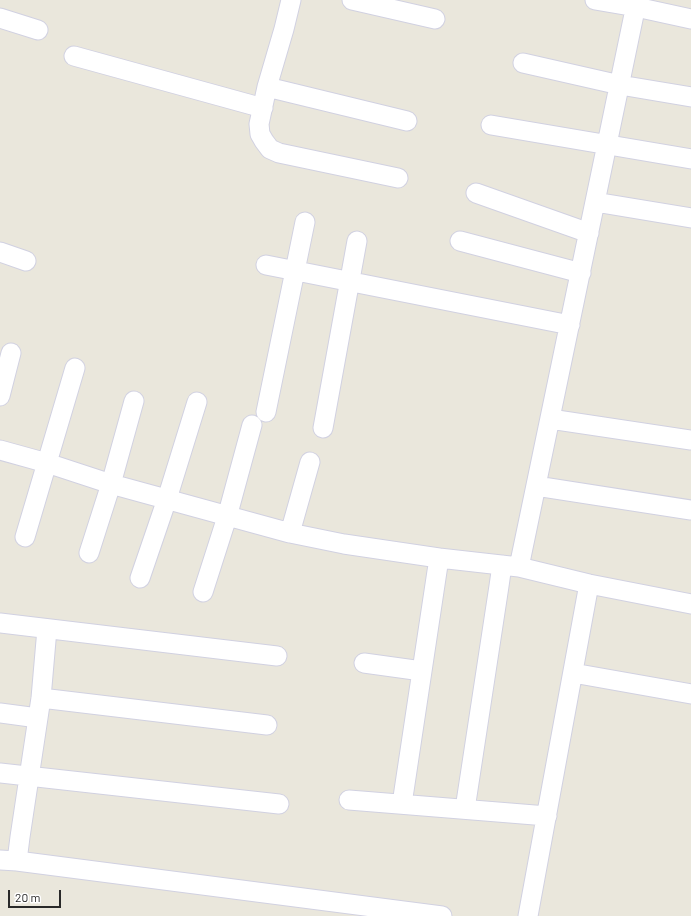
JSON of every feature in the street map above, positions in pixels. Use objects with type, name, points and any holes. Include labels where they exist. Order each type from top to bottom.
[{"type":"street","points":[[290,0],[284,29],[267,88],[259,124],[260,134],[270,149],[279,153],[398,178]]},
{"type":"street","points":[[352,0],[435,19]]},
{"type":"street","points":[[594,0],[636,3],[691,19]]},
{"type":"street","points":[[465,809],[499,586],[510,566],[536,486],[636,3]]},
{"type":"street","points":[[0,18],[38,30]]},
{"type":"street","points":[[74,56],[263,108]]},
{"type":"street","points":[[523,63],[620,85],[691,97]]},
{"type":"street","points":[[267,88],[407,121]]},
{"type":"street","points":[[491,125],[691,159]]},
{"type":"street","points":[[476,193],[589,233]]},
{"type":"street","points":[[595,202],[691,218]]},
{"type":"street","points":[[266,412],[305,222]]},
{"type":"street","points":[[323,428],[357,241]]},
{"type":"street","points":[[460,241],[580,273]]},
{"type":"street","points":[[0,252],[26,261]]},
{"type":"street","points":[[266,265],[570,325]]},
{"type":"street","points":[[0,396],[11,353]]},
{"type":"street","points":[[24,537],[75,368]]},
{"type":"street","points":[[89,552],[111,484],[134,402]]},
{"type":"street","points":[[140,578],[167,499],[197,402]]},
{"type":"street","points":[[550,419],[691,440]]},
{"type":"street","points":[[203,592],[227,517],[252,425]]},
{"type":"street","points":[[0,450],[47,463],[111,484],[227,517],[290,533],[344,544],[439,558],[510,566],[589,584],[691,604]]},
{"type":"street","points":[[290,533],[310,462]]},
{"type":"street","points":[[536,486],[691,510]]},
{"type":"street","points":[[402,804],[439,558]]},
{"type":"street","points":[[528,916],[589,584]]},
{"type":"street","points":[[0,623],[277,656]]},
{"type":"street","points":[[47,629],[41,698],[29,776],[9,860],[442,916]]},
{"type":"street","points":[[364,663],[422,671]]},
{"type":"street","points":[[573,673],[691,694]]},
{"type":"street","points":[[41,698],[267,725]]},
{"type":"street","points":[[0,713],[38,718]]},
{"type":"street","points":[[0,774],[279,804]]},
{"type":"street","points":[[349,800],[547,816]]}]
